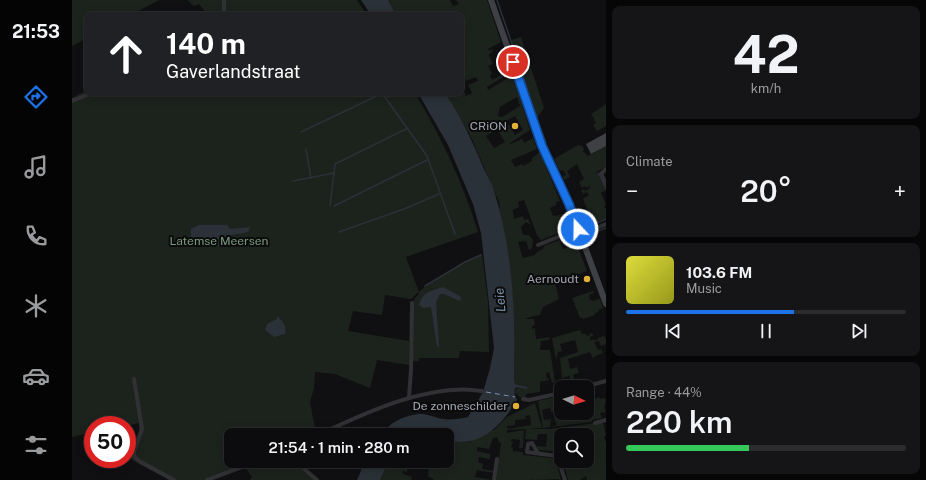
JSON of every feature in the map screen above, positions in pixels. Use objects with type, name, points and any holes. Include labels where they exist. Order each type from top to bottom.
[{"type":"main road","points":[[491,0],[542,146],[580,231],[606,304]]},
{"type":"street","points":[[224,0],[224,12]]},
{"type":"street","points":[[72,101],[84,96]]},
{"type":"street","points":[[606,169],[601,174],[606,184]]},
{"type":"street","points":[[538,245],[606,224]]},
{"type":"street","points":[[408,397],[411,370],[412,303]]},
{"type":"street","points":[[134,379],[142,429],[134,451],[134,456],[139,461],[174,480]]},
{"type":"street","points":[[594,384],[606,381]]},
{"type":"street","points":[[335,428],[408,397],[468,389],[482,391]]},
{"type":"street","points":[[523,399],[529,400],[554,394]]},
{"type":"street","points":[[595,422],[606,420]]},
{"type":"street","points":[[538,453],[557,456],[565,480]]},
{"type":"street","points":[[494,480],[497,458]]},
{"type":"street","points":[[207,480],[217,478],[241,468]]},
{"type":"street","points":[[303,468],[317,480]]},
{"type":"green space","points":[[72,0],[159,0],[137,12],[84,12],[84,40],[72,46]]},
{"type":"green space","points":[[187,0],[357,0],[365,12],[206,12],[199,4],[194,6]]},
{"type":"green space","points":[[388,0],[450,0],[453,6],[459,4],[456,0],[487,0],[501,42],[488,49],[489,51],[492,49],[493,50],[489,55],[493,64],[488,66],[492,73],[490,77],[493,80],[503,73],[505,76],[487,87],[488,90],[513,75],[530,130],[510,143],[511,144],[522,139],[524,143],[533,138],[537,149],[511,160],[515,167],[522,164],[523,166],[532,161],[532,158],[540,152],[560,201],[556,202],[556,205],[550,208],[553,216],[565,214],[568,222],[566,230],[541,240],[537,235],[524,200],[518,202],[519,207],[513,210],[514,219],[523,216],[524,220],[528,219],[531,225],[526,222],[521,227],[523,235],[529,235],[533,240],[532,248],[529,250],[526,241],[518,242],[523,258],[535,255],[543,249],[544,246],[568,237],[570,240],[560,241],[563,249],[572,246],[573,249],[578,247],[587,271],[555,283],[559,299],[543,307],[540,315],[526,318],[534,319],[535,325],[532,326],[532,329],[535,328],[536,339],[550,337],[549,340],[541,341],[540,350],[550,350],[555,380],[552,383],[549,372],[546,373],[547,379],[549,378],[549,380],[540,382],[540,392],[526,394],[525,398],[520,397],[514,392],[517,387],[528,387],[515,384],[514,378],[514,314],[510,272],[499,202],[472,139],[447,96],[464,96],[464,92],[466,96],[472,93],[468,85],[478,81],[476,77],[466,81],[464,76],[464,64],[466,63],[464,62],[464,12],[394,12]],"holes":[[[517,97],[520,106],[502,117],[498,116],[500,107]],[[515,116],[523,130],[515,135],[506,121]],[[497,129],[505,142],[494,148],[486,136]]]},
{"type":"green space","points":[[521,37],[544,108],[537,118],[546,142],[543,142],[511,40]]},
{"type":"green space","name":"Latemse Meersen","points":[[84,92],[84,96],[417,96],[451,160],[478,232],[406,257],[419,292],[431,282],[482,254],[488,302],[489,352],[460,351],[459,358],[419,358],[419,361],[413,361],[413,304],[415,298],[419,294],[418,292],[411,299],[385,295],[382,315],[353,311],[348,331],[409,341],[409,365],[377,360],[370,388],[335,374],[315,372],[314,388],[310,402],[315,428],[224,428],[224,468],[236,468],[204,480],[169,480],[136,462],[136,441],[139,432],[139,423],[136,424],[136,416],[84,416],[84,434],[72,437],[72,98]]},
{"type":"green space","points":[[606,104],[606,126],[597,131],[593,125],[596,123],[591,114]]},
{"type":"green space","points":[[578,145],[582,146],[584,149],[583,152],[588,156],[606,146],[606,167],[596,172],[606,190],[601,193],[606,205],[606,207],[605,205],[604,206],[606,208],[606,218],[583,228],[575,208],[579,207],[581,212],[582,211],[585,223],[591,221],[590,220],[594,216],[590,217],[583,199],[589,195],[587,192],[583,194],[581,191],[584,189],[585,191],[590,188],[589,186],[586,188],[585,186],[582,188],[579,182],[584,179],[577,164],[567,171],[570,177],[564,180],[563,177],[566,175],[563,170],[560,171],[554,159]]},
{"type":"green space","points":[[593,291],[594,293],[589,295],[590,300],[593,301],[600,299],[603,308],[598,310],[599,312],[595,313],[595,315],[583,319],[582,317],[580,318],[572,298]]},
{"type":"green space","points":[[580,330],[582,334],[586,334],[587,336],[590,335],[589,333],[593,334],[593,336],[590,337],[590,340],[598,340],[598,338],[604,336],[606,339],[606,344],[601,346],[599,341],[594,342],[598,350],[601,349],[603,353],[593,358],[590,352],[568,359],[570,369],[577,367],[579,373],[573,375],[574,380],[570,380],[569,376],[562,378],[560,358],[578,352],[575,340],[560,344],[562,351],[558,352],[556,360],[552,338]]},
{"type":"green space","points":[[554,397],[554,411],[551,412],[550,408],[542,410],[544,420],[551,419],[550,427],[557,425],[555,420],[592,420],[592,422],[543,428],[538,401]]},
{"type":"green space","points":[[594,397],[595,399],[599,397],[600,399],[604,398],[606,400],[604,407],[606,412],[600,413],[602,418],[594,420]]},
{"type":"green space","points":[[535,403],[542,428],[507,430],[507,433],[524,430],[523,448],[519,448],[520,440],[512,439],[511,441],[513,442],[511,447],[513,448],[513,451],[523,452],[523,455],[552,458],[554,460],[554,468],[558,468],[561,480],[496,480],[501,443],[497,437],[493,438],[489,449],[477,447],[477,451],[490,454],[490,459],[479,457],[478,462],[483,464],[482,469],[493,471],[493,473],[477,470],[475,477],[492,480],[434,480],[428,477],[429,468],[454,468],[454,441],[471,441],[495,429],[507,417]],"holes":[[[530,415],[531,425],[508,429],[507,426],[515,425],[515,420],[526,419],[525,416]]]},
{"type":"green space","points":[[603,422],[606,436],[604,436],[606,441],[606,480],[587,480],[586,476],[580,480],[568,480],[565,468],[594,468],[594,428],[558,428]]},
{"type":"green space","points":[[554,428],[554,452],[539,450],[537,446],[546,447],[547,434],[538,434],[537,440],[525,439],[526,429]]},
{"type":"green space","points":[[246,468],[300,468],[315,480],[250,480],[252,477]]},
{"type":"green space","points":[[386,468],[408,468],[407,472],[403,471],[403,474],[412,477],[411,480],[380,480]]},
{"type":"water","points":[[361,0],[388,0],[394,12],[369,12]]},
{"type":"water","name":"Leie","points":[[420,96],[447,96],[476,149],[493,187],[506,239],[512,286],[514,309],[515,384],[528,387],[526,389],[515,388],[514,393],[517,400],[504,418],[489,433],[470,441],[454,441],[454,428],[387,428],[402,418],[418,414],[446,419],[468,417],[483,392],[494,348],[481,233],[473,204],[448,145]]},
{"type":"water","points":[[199,225],[227,225],[230,229],[250,227],[248,232],[232,235],[218,246],[195,245],[191,237],[191,229]]},
{"type":"water","points":[[443,287],[460,296],[461,299],[460,301],[444,294],[440,294],[436,302],[439,347],[437,346],[431,307],[423,308],[419,305],[425,294]]},
{"type":"water","points":[[277,316],[284,324],[285,334],[274,337],[265,330],[267,324],[277,319]]},
{"type":"water","points":[[362,468],[386,468],[380,480],[357,480]]},
{"type":"building","points":[[606,133],[606,146],[591,154],[586,144]]},
{"type":"waterway","points":[[497,0],[527,88]]},
{"type":"waterway","points":[[301,132],[377,96]]},
{"type":"waterway","points":[[384,96],[427,156],[455,234]]},
{"type":"waterway","points":[[533,108],[545,141]]},
{"type":"waterway","points":[[330,206],[335,164],[406,129]]},
{"type":"waterway","points":[[306,149],[311,178]]},
{"type":"waterway","points":[[334,206],[427,160]]},
{"type":"waterway","points":[[293,181],[334,173]]},
{"type":"waterway","points":[[598,173],[606,189]]},
{"type":"waterway","points":[[339,232],[404,209],[439,194]]},
{"type":"waterway","points":[[586,228],[606,219]]},
{"type":"waterway","points":[[590,234],[606,228]]},
{"type":"waterway","points":[[425,286],[465,262],[481,255]]},
{"type":"ferry route","points":[[486,392],[515,397]]},
{"type":"place","name":"CRiON","points":[[515,126]]},
{"type":"place","name":"Aernoudt","points":[[587,279]]},
{"type":"place","name":"De zonneschilder","points":[[516,406]]},
{"type":"route","points":[[513,62],[542,146],[569,204],[578,229]]}]
